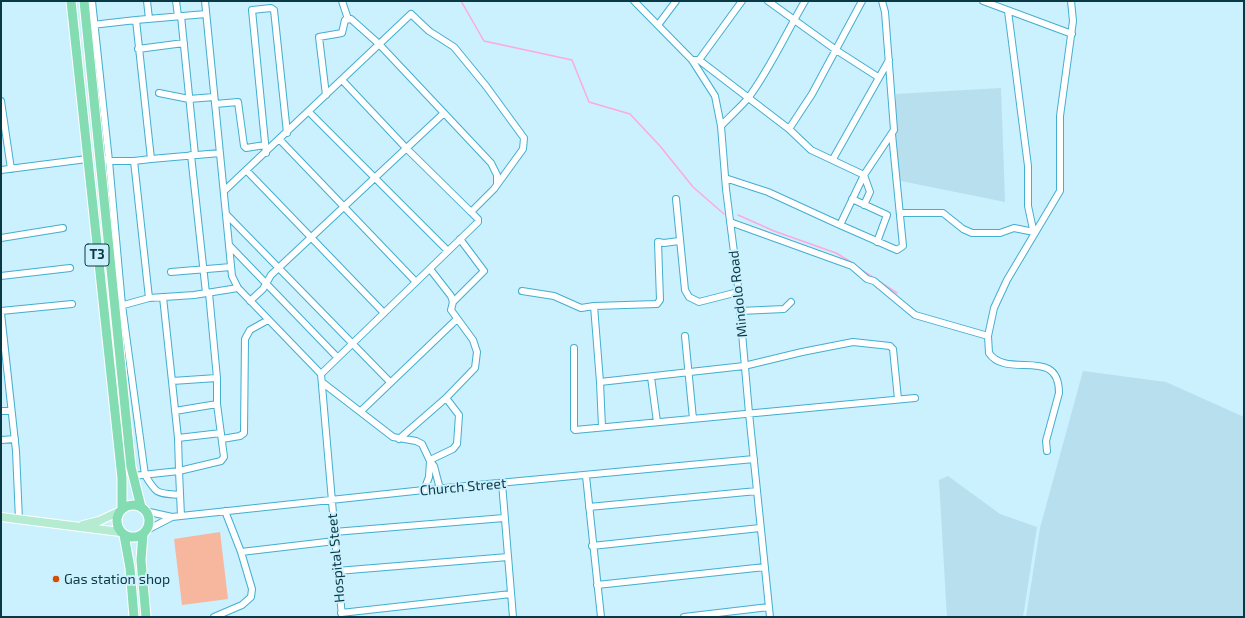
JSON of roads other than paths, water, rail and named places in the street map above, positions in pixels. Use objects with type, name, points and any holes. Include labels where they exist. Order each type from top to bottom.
[{"type":"highway","name":"T3","points":[[71,1],[122,478],[120,510]]},
{"type":"highway","name":"T3","points":[[84,1],[90,26],[100,157],[119,307],[133,476],[143,509]]},
{"type":"highway","points":[[134,617],[130,568],[122,533],[116,522],[120,510],[131,505],[143,509],[149,520],[145,532],[141,560],[146,617]]},
{"type":"highway","points":[[122,533],[133,538],[145,532]]},
{"type":"main road","points":[[78,526],[99,521],[120,510]]},
{"type":"main road","points":[[1,517],[122,533]]},
{"type":"street","points":[[92,1],[90,26],[109,161],[119,307],[145,475],[154,490],[159,493],[180,495]]},
{"type":"street","points":[[147,1],[149,19]]},
{"type":"street","points":[[133,476],[179,471],[223,460],[225,453],[217,404],[217,378],[203,270],[184,43],[176,1]]},
{"type":"street","points":[[205,1],[232,276],[238,288],[321,374],[478,222],[478,219],[472,212],[406,148],[342,80]]},
{"type":"street","points":[[342,1],[348,19]]},
{"type":"street","name":"Mindolo Road","points":[[634,1],[696,60],[715,96],[721,126],[770,617]]},
{"type":"street","points":[[658,25],[676,1]]},
{"type":"street","points":[[742,1],[696,60],[789,129],[811,150],[833,159],[864,175],[870,192],[864,205]]},
{"type":"street","points":[[768,1],[793,20],[878,78]]},
{"type":"street","points":[[721,126],[748,98],[771,62],[804,1]]},
{"type":"street","points":[[789,129],[812,94],[862,1]]},
{"type":"street","points":[[840,225],[864,175],[892,134],[894,126],[885,12],[882,1]]},
{"type":"street","points":[[983,1],[1072,34]]},
{"type":"street","points":[[1047,451],[1046,441],[1059,393],[1059,385],[1056,377],[1040,365],[1013,365],[996,360],[989,353],[988,336],[994,308],[1007,280],[1060,191],[1060,116],[1072,34],[1073,21],[1071,1]]},
{"type":"street","points":[[266,153],[252,10],[271,8],[274,10],[287,133]]},
{"type":"street","points":[[1008,11],[1028,166],[1028,206],[1034,233]]},
{"type":"street","points":[[90,26],[136,20],[206,14]]},
{"type":"street","points":[[224,191],[280,140],[412,14],[429,31],[450,44],[473,70],[524,138],[523,149],[497,184],[472,212]]},
{"type":"street","points":[[326,95],[319,37],[342,34],[343,22],[348,19],[355,21],[379,44],[491,163],[497,175],[497,184]]},
{"type":"street","points":[[136,20],[150,159]]},
{"type":"street","points":[[138,49],[184,43]]},
{"type":"street","points":[[833,159],[889,60]]},
{"type":"street","points":[[159,93],[189,99],[238,102],[244,146],[246,148],[265,145]]},
{"type":"street","points":[[1,101],[11,169]]},
{"type":"street","points":[[309,112],[448,251]]},
{"type":"street","points":[[250,301],[263,289],[266,282],[280,268],[444,113]]},
{"type":"street","points":[[725,178],[768,192],[877,242],[898,250],[903,246],[903,235],[892,134]]},
{"type":"street","points":[[280,140],[416,282]]},
{"type":"street","points":[[100,157],[109,161],[134,161],[220,153]]},
{"type":"street","points":[[1,170],[87,160]]},
{"type":"street","points":[[134,161],[149,298]]},
{"type":"street","points":[[247,171],[384,313]]},
{"type":"street","points":[[676,199],[685,290],[689,297],[699,302],[738,292]]},
{"type":"street","points":[[852,199],[887,215],[877,242]]},
{"type":"street","points":[[901,213],[944,213],[963,229],[972,233],[1000,233],[1014,228],[1034,233]]},
{"type":"street","points":[[226,214],[390,382]]},
{"type":"street","points":[[730,222],[852,266],[915,315],[988,336]]},
{"type":"street","points":[[1,238],[63,228]]},
{"type":"street","points":[[399,439],[446,398],[475,368],[477,360],[473,340],[456,319],[451,310],[453,302],[484,271],[460,239]]},
{"type":"street","points":[[522,291],[554,296],[581,308],[594,306],[657,304],[660,300],[658,242],[664,243],[679,241]]},
{"type":"street","points":[[229,245],[337,357]]},
{"type":"street","points":[[171,272],[231,267]]},
{"type":"street","points":[[1,276],[70,268]]},
{"type":"street","points":[[430,269],[446,287],[453,302]]},
{"type":"street","points":[[119,307],[149,298],[207,293],[238,288]]},
{"type":"street","points":[[163,297],[178,438],[181,516]]},
{"type":"street","points":[[740,311],[784,309],[791,302]]},
{"type":"street","points":[[19,520],[15,439],[2,339],[1,312],[72,304]]},
{"type":"street","points":[[594,306],[602,427]]},
{"type":"street","points":[[362,411],[456,319]]},
{"type":"street","points":[[178,438],[240,436],[244,433],[245,339],[250,330],[268,320]]},
{"type":"street","points":[[686,336],[693,419]]},
{"type":"street","points":[[600,382],[744,366],[802,352],[853,342],[890,346],[893,349],[898,399]]},
{"type":"street","points":[[574,348],[574,429],[915,398]]},
{"type":"street","name":"Hospital Steet","points":[[321,374],[323,383],[331,500],[342,615]]},
{"type":"street","points":[[652,376],[657,422]]},
{"type":"street","points":[[172,381],[217,378]]},
{"type":"street","points":[[323,383],[362,411],[393,437],[419,442],[422,444],[436,469],[440,489]]},
{"type":"street","points":[[430,460],[453,449],[457,444],[459,415],[446,398]]},
{"type":"street","points":[[175,411],[217,404]]},
{"type":"street","points":[[1,411],[11,411]]},
{"type":"street","points":[[1,440],[15,439]]},
{"type":"street","points":[[424,490],[429,477],[430,460]]},
{"type":"street","name":"Church Street","points":[[172,517],[424,490],[754,460]]},
{"type":"street","points":[[586,476],[592,546],[601,617]]},
{"type":"street","points":[[502,483],[513,617]]},
{"type":"street","points":[[589,507],[757,491]]},
{"type":"street","points":[[143,509],[172,517]]},
{"type":"street","points":[[214,617],[242,605],[251,597],[252,589],[241,552],[225,512]]},
{"type":"street","points":[[145,532],[172,517]]},
{"type":"street","points":[[334,532],[504,518]]},
{"type":"street","points":[[592,546],[760,528]]},
{"type":"street","points":[[241,552],[335,541]]},
{"type":"street","points":[[337,571],[508,557]]},
{"type":"street","points":[[597,585],[765,567]]},
{"type":"street","points":[[342,615],[511,594]]},
{"type":"street","points":[[684,617],[769,607]]},
{"type":"waterway","points":[[461,1],[484,41],[572,60],[589,102],[630,114],[660,146],[693,187],[724,214]]},
{"type":"waterway","points":[[738,215],[774,231],[836,253],[851,262]]},
{"type":"waterway","points":[[857,267],[897,293]]},
{"type":"place","name":"Gas station shop","points":[[56,579]]}]
